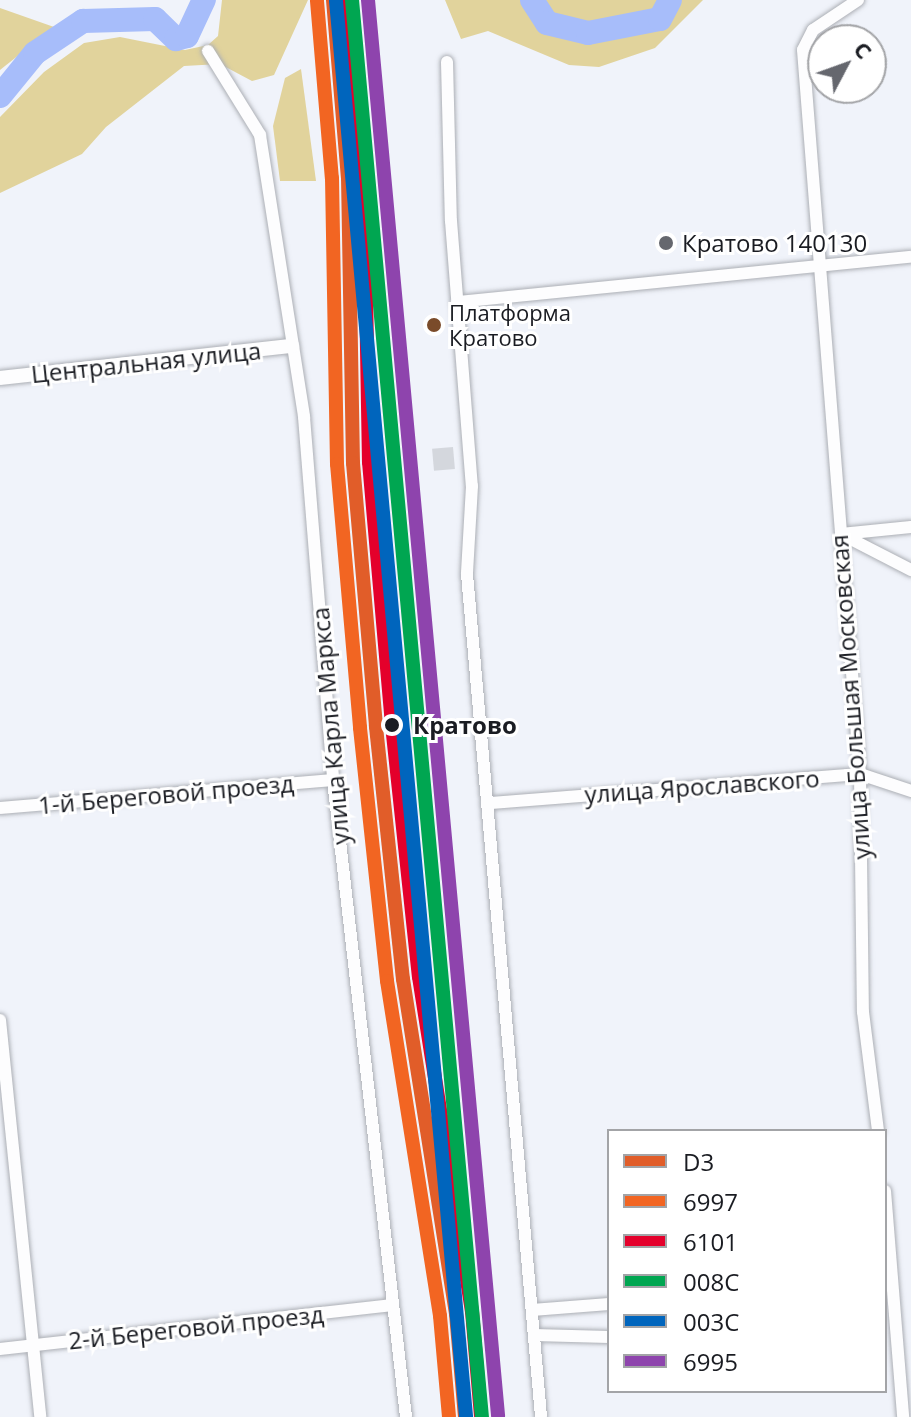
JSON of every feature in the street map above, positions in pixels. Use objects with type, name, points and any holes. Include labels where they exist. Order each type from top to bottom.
[{"type":"street","name":"улица Большая Московская","points":[[858,0],[813,30],[803,50],[817,264],[860,774],[863,1012],[878,1129]]},
{"type":"street","name":"улица Карла Маркса","points":[[208,51],[260,135],[304,417],[333,780],[406,1417]]},
{"type":"street","points":[[447,62],[457,302],[472,486],[467,574],[491,803],[541,1417]]},
{"type":"street","points":[[457,302],[911,257]]},
{"type":"street","name":"Центральная улица","points":[[0,378],[292,346]]},
{"type":"street","points":[[841,534],[911,527]]},
{"type":"street","points":[[841,534],[911,570]]},
{"type":"street","name":"улица Ярославского","points":[[491,803],[860,774],[911,791]]},
{"type":"street","name":"1-й Береговой проезд","points":[[0,808],[333,780]]},
{"type":"street","points":[[0,1020],[40,1417]]},
{"type":"street","points":[[887,1222],[903,1417]]},
{"type":"street","points":[[532,1310],[607,1304]]},
{"type":"street","name":"2-й Береговой проезд","points":[[0,1349],[391,1305]]},
{"type":"street","points":[[534,1335],[607,1337]]},
{"type":"shaded area","points":[[222,0],[308,0],[274,75],[252,81],[220,64],[184,66],[106,127],[82,154],[0,193],[0,117],[44,72],[84,43],[120,37],[185,50],[208,45],[218,36]]},
{"type":"shaded area","points":[[445,0],[703,0],[655,48],[599,67],[569,65],[488,31],[461,39]]},
{"type":"shaded area","points":[[0,8],[54,27],[0,70]]},
{"type":"shaded area","points":[[301,69],[316,181],[280,181],[273,126],[285,78]]},
{"type":"building","points":[[453,447],[455,469],[434,471],[432,449]]},
{"type":"waterway","points":[[0,96],[35,53],[83,21],[155,19],[176,39],[187,36],[204,0]]},
{"type":"waterway","points":[[532,0],[547,23],[588,33],[660,19],[670,0]]},
{"type":"transit line","name":"D3","points":[[333,0],[348,177],[353,463],[376,727],[403,979],[456,1314],[465,1417]]},
{"type":"transit line","name":"6101","points":[[349,0],[364,177],[369,462],[392,725],[419,977],[472,1311],[481,1416]]},
{"type":"transit line","name":"008С","points":[[352,0],[482,1417]]},
{"type":"transit line","name":"6995","points":[[368,0],[498,1416]]},
{"type":"transit line","name":"6997","points":[[317,1],[332,178],[337,464],[360,728],[387,981],[440,1316],[449,1417]]},
{"type":"transit line","name":"003С","points":[[336,1],[466,1417]]},
{"type":"place","name":"Кратово 140130","points":[[666,243]]},
{"type":"place","name":"Платформа Кратово","points":[[434,325]]},
{"type":"place","name":"Кратово","points":[[392,725]]}]
